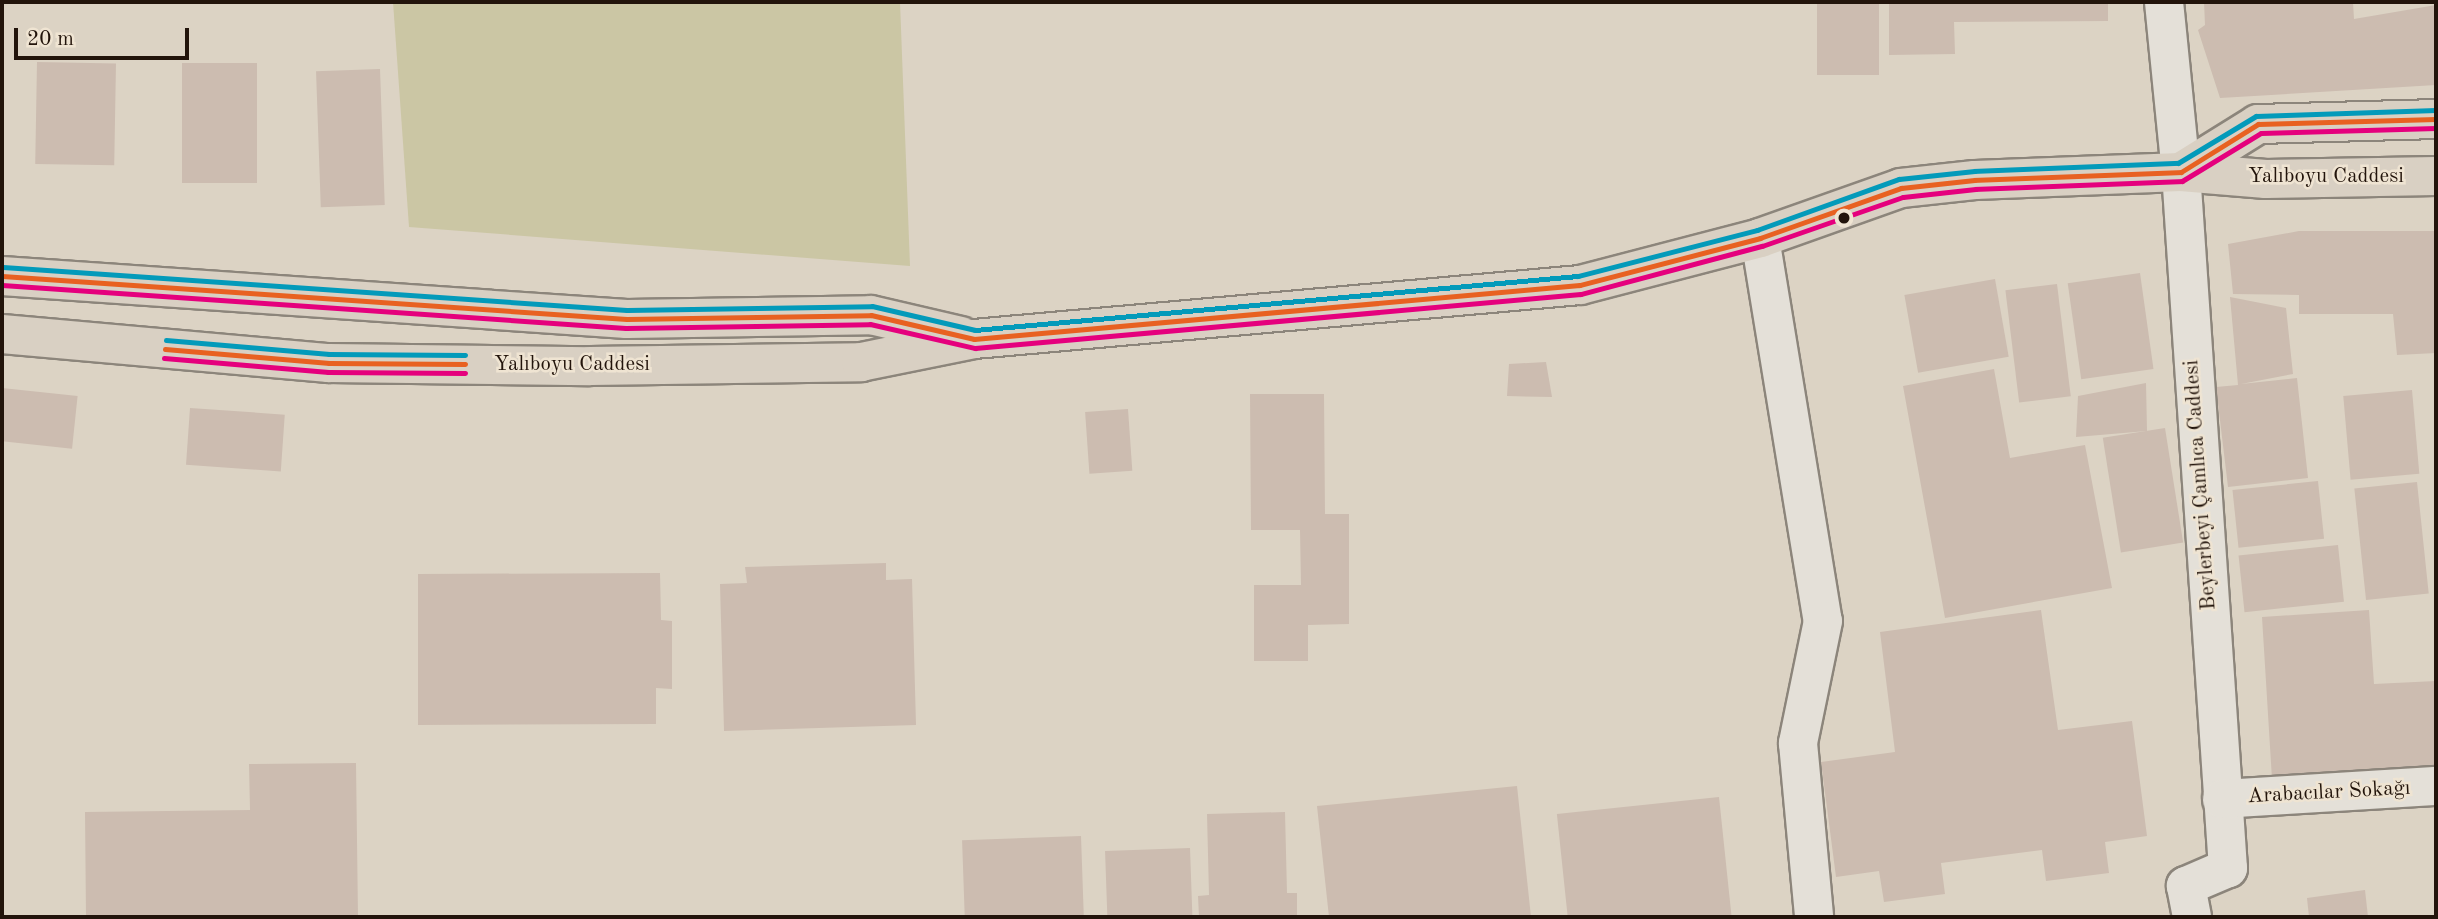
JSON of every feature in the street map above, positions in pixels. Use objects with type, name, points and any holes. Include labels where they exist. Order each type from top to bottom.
[{"type":"main road","points":[[2181,172],[2258,124],[2436,119]]},
{"type":"main road","name":"Yalıboyu Caddesi","points":[[2,334],[329,363],[590,366],[861,362],[974,339],[1580,285],[1760,238],[1901,188],[1975,180],[2181,172],[2266,179],[2436,176]]},
{"type":"main road","name":"Yalıboyu Caddesi","points":[[2,276],[627,319],[871,316],[974,339]]},
{"type":"street","name":"Beylerbeyi Çamlıca Caddesi","points":[[2164,2],[2181,172],[2228,868],[2186,886],[2193,917]]},
{"type":"street","points":[[1760,238],[1823,621],[1798,743],[1814,917]]},
{"type":"street","name":"Arabacılar Sokağı","points":[[2222,799],[2436,786]]},
{"type":"shaded area","points":[[393,2],[900,2],[910,266],[409,227]]},
{"type":"building","points":[[1817,2],[1879,2],[1879,75],[1817,75]]},
{"type":"building","points":[[1889,2],[2108,2],[2108,21],[1954,22],[1955,54],[1889,55]]},
{"type":"building","points":[[2204,2],[2353,2],[2354,19],[2436,5],[2436,85],[2220,98],[2198,30],[2205,25]]},
{"type":"building","points":[[37,62],[116,63],[114,165],[35,164]]},
{"type":"building","points":[[182,63],[257,63],[257,183],[182,183]]},
{"type":"building","points":[[380,69],[385,205],[321,207],[316,71]]},
{"type":"building","points":[[2299,231],[2436,231],[2436,353],[2397,355],[2393,314],[2299,314],[2299,295],[2233,294],[2228,244]]},
{"type":"building","points":[[2140,273],[2153,369],[2081,379],[2068,283]]},
{"type":"building","points":[[1995,279],[2009,357],[1918,373],[1904,295]]},
{"type":"building","points":[[2057,284],[2071,396],[2019,402],[2005,290]]},
{"type":"building","points":[[2230,297],[2286,308],[2293,374],[2241,384],[2297,378],[2308,478],[2228,487],[2216,387],[2238,385]]},
{"type":"building","points":[[1546,362],[1552,397],[1507,396],[1509,364]]},
{"type":"building","points":[[1994,369],[2010,458],[2085,445],[2112,588],[1945,618],[1903,386]]},
{"type":"building","points":[[2146,383],[2147,431],[2076,437],[2078,396]]},
{"type":"building","points":[[2,388],[78,396],[72,449],[2,441]]},
{"type":"building","points":[[2412,390],[2419,474],[2351,480],[2343,396]]},
{"type":"building","points":[[1250,394],[1324,394],[1325,514],[1349,514],[1349,624],[1308,625],[1308,661],[1254,661],[1254,585],[1301,585],[1300,530],[1251,530]]},
{"type":"building","points":[[190,408],[285,415],[281,471],[186,465]]},
{"type":"building","points":[[1128,409],[1132,471],[1089,474],[1085,412]]},
{"type":"building","points":[[2165,428],[2183,543],[2121,552],[2103,438]]},
{"type":"building","points":[[2318,481],[2324,539],[2239,548],[2232,490]]},
{"type":"building","points":[[2417,482],[2429,593],[2366,600],[2354,489]]},
{"type":"building","points":[[2338,545],[2344,602],[2245,612],[2239,555]]},
{"type":"building","points":[[886,563],[886,580],[912,579],[916,725],[724,731],[720,584],[747,583],[745,567]]},
{"type":"building","points":[[660,573],[661,620],[672,621],[672,689],[656,688],[656,724],[418,725],[418,574]]},
{"type":"building","points":[[2041,610],[2058,730],[2132,721],[2147,836],[2105,842],[2109,873],[2046,881],[2042,850],[1941,863],[1945,894],[1884,902],[1879,871],[1836,877],[1821,762],[1895,752],[1880,632]]},
{"type":"building","points":[[2369,610],[2374,684],[2436,681],[2436,770],[2272,779],[2262,617]]},
{"type":"building","points":[[356,763],[358,917],[86,917],[85,812],[250,810],[249,764]]},
{"type":"building","points":[[1517,786],[1531,917],[1329,917],[1317,806]]},
{"type":"building","points":[[1719,797],[1732,917],[1568,917],[1557,814]]},
{"type":"building","points":[[1285,812],[1287,893],[1297,893],[1297,917],[1199,917],[1198,896],[1209,895],[1207,814]]},
{"type":"building","points":[[1081,836],[1084,917],[965,917],[962,840]]},
{"type":"building","points":[[1190,848],[1192,917],[1107,917],[1105,851]]},
{"type":"building","points":[[2365,890],[2368,917],[2309,917],[2307,898]]},
{"type":"transit line","points":[[3,267],[627,310],[872,306],[975,330],[1578,276],[1757,230],[1899,179],[1975,171],[2178,163],[2256,116],[2436,110]]},
{"type":"transit line","points":[[2,276],[627,319],[871,315],[974,339],[1580,285],[1760,238],[1901,188],[1975,180],[2181,172],[2258,124],[2436,119]]},
{"type":"transit line","points":[[2,285],[626,328],[870,324],[975,348],[1581,294],[1762,246],[1903,197],[1976,189],[2182,181],[2261,133],[2436,128]]},
{"type":"transit line","points":[[166,340],[329,354],[465,355]]},
{"type":"transit line","points":[[165,349],[329,363],[465,364]]},
{"type":"transit line","points":[[164,358],[328,372],[465,373]]}]
